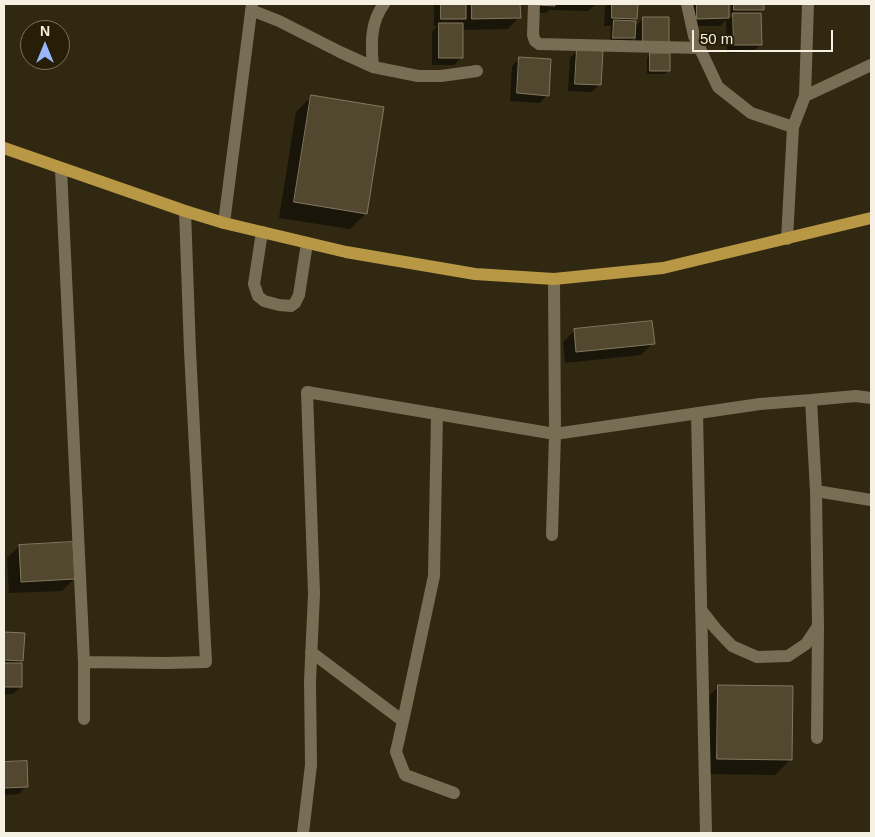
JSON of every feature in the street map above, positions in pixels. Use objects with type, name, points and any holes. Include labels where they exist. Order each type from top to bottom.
[{"type":"main road","points":[[4,148],[185,212],[224,223],[346,252],[475,274],[554,279],[663,268],[871,218]]},
{"type":"street","points":[[373,67],[373,30],[375,19],[384,4]]},
{"type":"street","points":[[534,4],[533,35],[534,41],[540,44],[700,48]]},
{"type":"street","points":[[687,4],[694,36],[718,87],[750,113],[793,127]]},
{"type":"street","points":[[787,239],[793,127],[805,96],[808,4]]},
{"type":"street","points":[[224,223],[251,7],[373,67],[418,76],[441,76],[477,71]]},
{"type":"street","points":[[805,96],[871,65]]},
{"type":"street","points":[[61,169],[84,662],[84,719]]},
{"type":"street","points":[[84,662],[206,662],[185,212]]},
{"type":"street","points":[[262,232],[254,284],[258,296],[264,301],[279,305],[291,306],[299,295],[307,243]]},
{"type":"street","points":[[552,535],[554,279]]},
{"type":"street","points":[[303,833],[311,765],[310,681],[314,594],[306,392],[554,434],[760,404],[856,396],[871,398]]},
{"type":"street","points":[[811,400],[816,491],[817,738]]},
{"type":"street","points":[[697,413],[706,833]]},
{"type":"street","points":[[437,414],[434,576],[396,752],[405,775],[454,793]]},
{"type":"street","points":[[816,491],[871,500]]},
{"type":"street","points":[[701,610],[732,646],[757,657],[788,656],[806,644],[818,626]]},
{"type":"street","points":[[311,652],[404,721]]},
{"type":"building","points":[[441,4],[466,4],[466,19],[441,19]]},
{"type":"building","points":[[472,4],[520,4],[521,18],[472,19]]},
{"type":"building","points":[[555,4],[555,6],[539,5]]},
{"type":"building","points":[[612,4],[638,4],[637,19],[612,18]]},
{"type":"building","points":[[697,4],[729,4],[729,18],[697,19]]},
{"type":"building","points":[[734,4],[764,4],[764,10],[734,10]]},
{"type":"building","points":[[733,13],[761,13],[762,45],[734,45]]},
{"type":"building","points":[[643,17],[669,17],[669,44],[643,44]]},
{"type":"building","points":[[614,20],[636,21],[635,38],[613,38]]},
{"type":"building","points":[[439,23],[463,23],[463,58],[439,58]]},
{"type":"building","points":[[577,49],[603,51],[601,85],[575,84]]},
{"type":"building","points":[[650,53],[670,53],[670,71],[650,71]]},
{"type":"building","points":[[519,57],[551,59],[549,96],[517,93]]},
{"type":"building","points":[[311,95],[384,107],[367,214],[294,202]]},
{"type":"building","points":[[652,321],[655,344],[576,352],[574,329]]},
{"type":"building","points":[[73,542],[75,579],[21,582],[19,545]]},
{"type":"building","points":[[4,632],[25,633],[23,661],[4,660]]},
{"type":"building","points":[[4,663],[22,663],[22,687],[4,687]]},
{"type":"building","points":[[718,685],[793,686],[792,760],[717,759]]},
{"type":"building","points":[[27,761],[28,787],[4,788],[4,762]]}]
